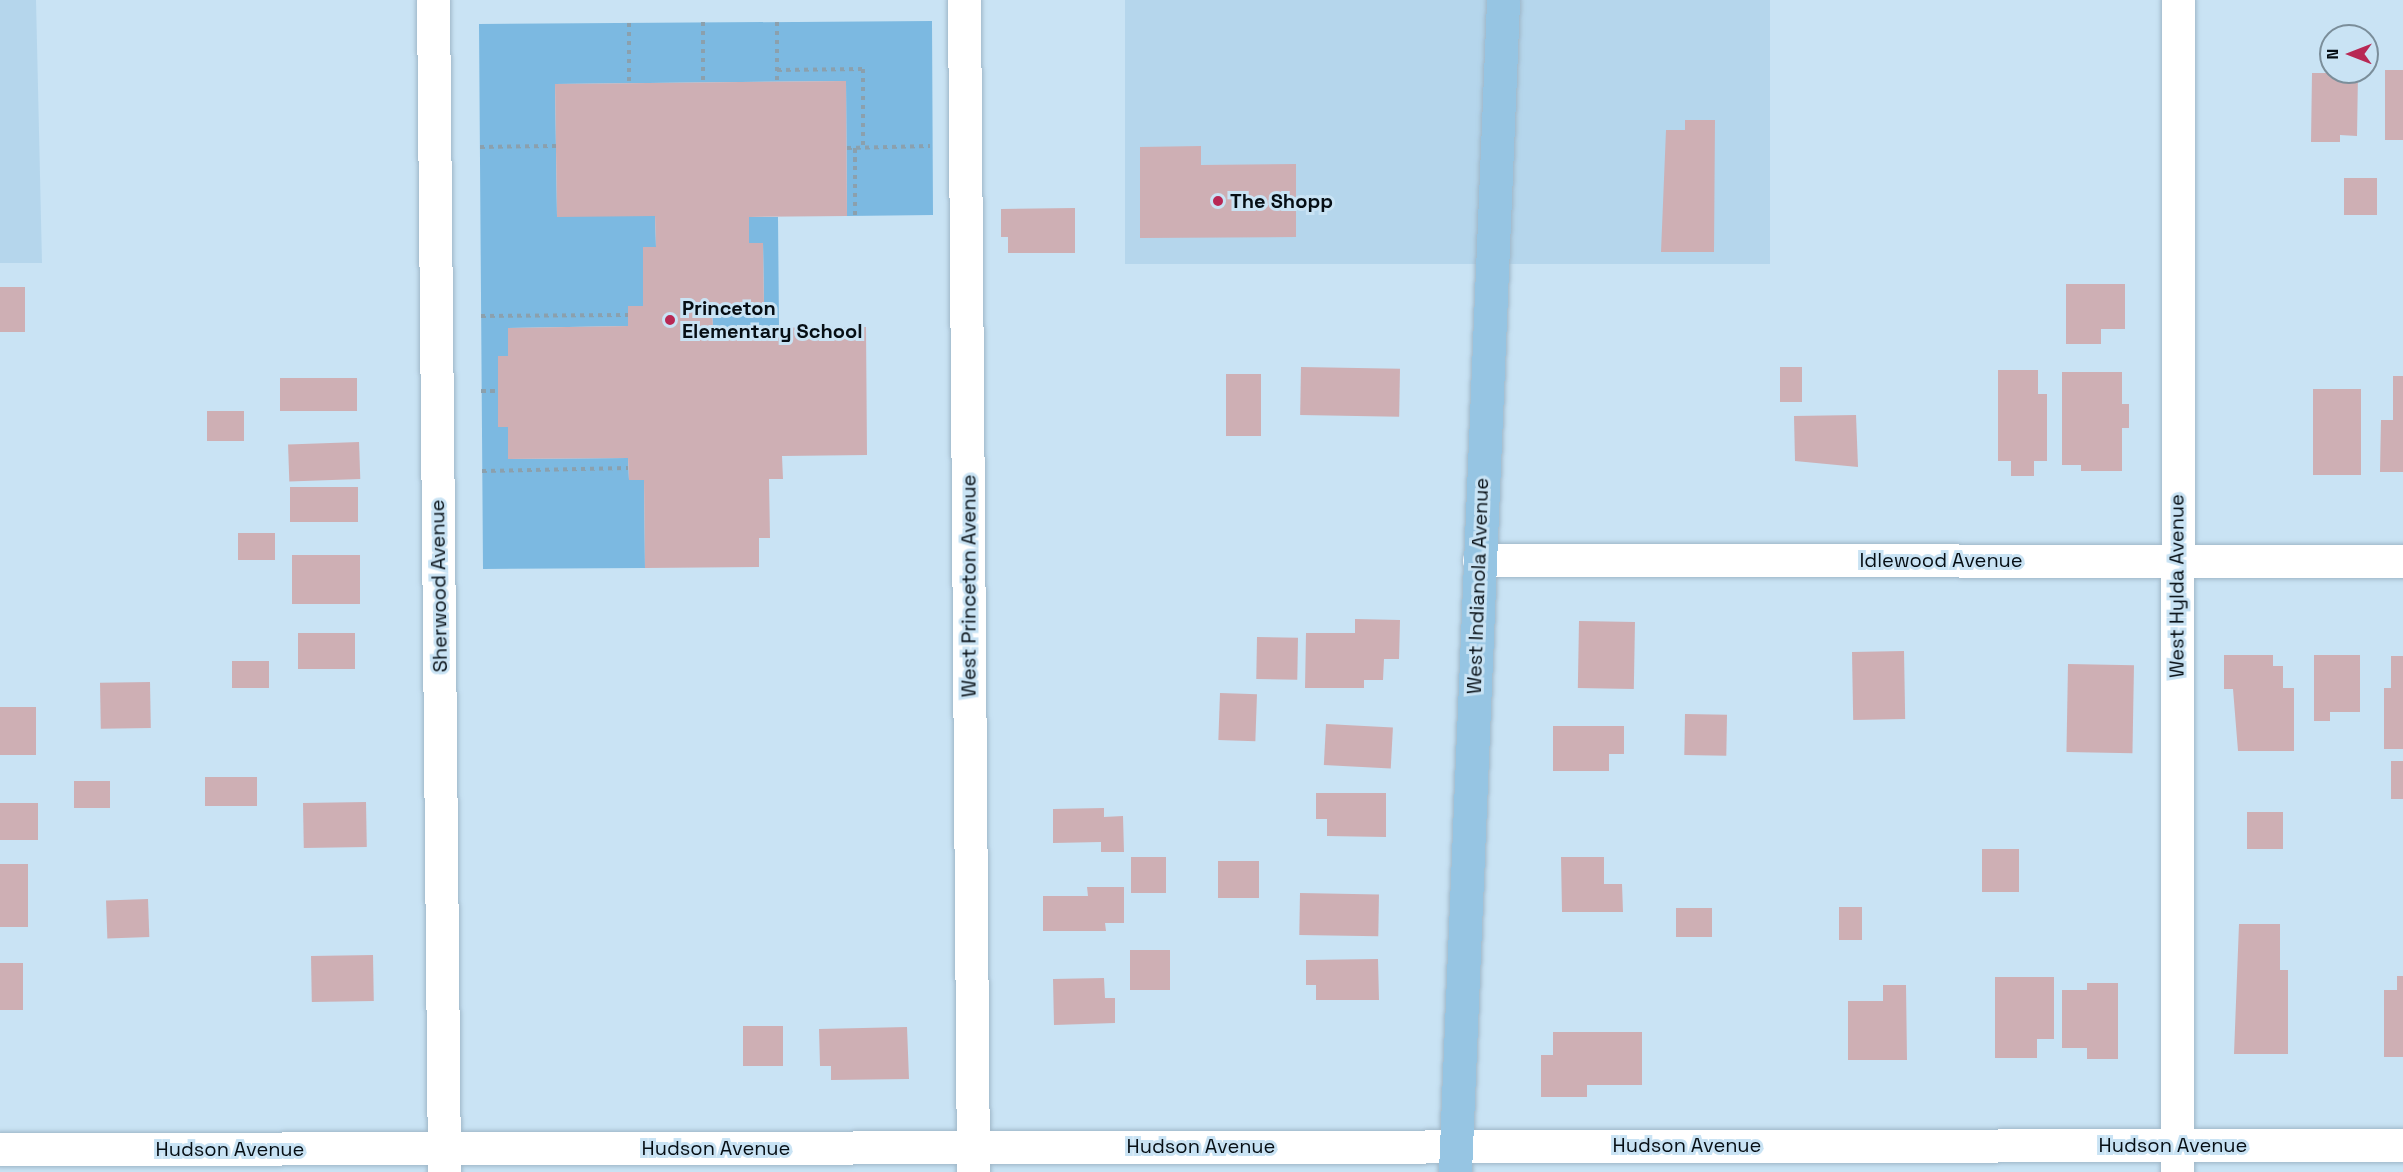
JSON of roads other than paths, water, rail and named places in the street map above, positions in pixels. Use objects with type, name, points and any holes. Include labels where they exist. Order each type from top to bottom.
[{"type":"main road","name":"West Indianola Avenue","points":[[1455,1159],[1503,0]]},
{"type":"street","name":"Sherwood Avenue","points":[[433,0],[444,1160]]},
{"type":"street","name":"West Princeton Avenue","points":[[964,0],[973,1159]]},
{"type":"street","name":"West Hylda Avenue","points":[[2177,1158],[2178,0]]},
{"type":"street","name":"Idlewood Avenue","points":[[1479,560],[2403,561]]},
{"type":"street","name":"Hudson Avenue","points":[[0,1149],[444,1160],[2177,1158],[2403,1144]]},
{"type":"place","name":"The Shopp","points":[[1218,201]]},
{"type":"place","name":"Princeton Elementary School","points":[[670,320]]}]
